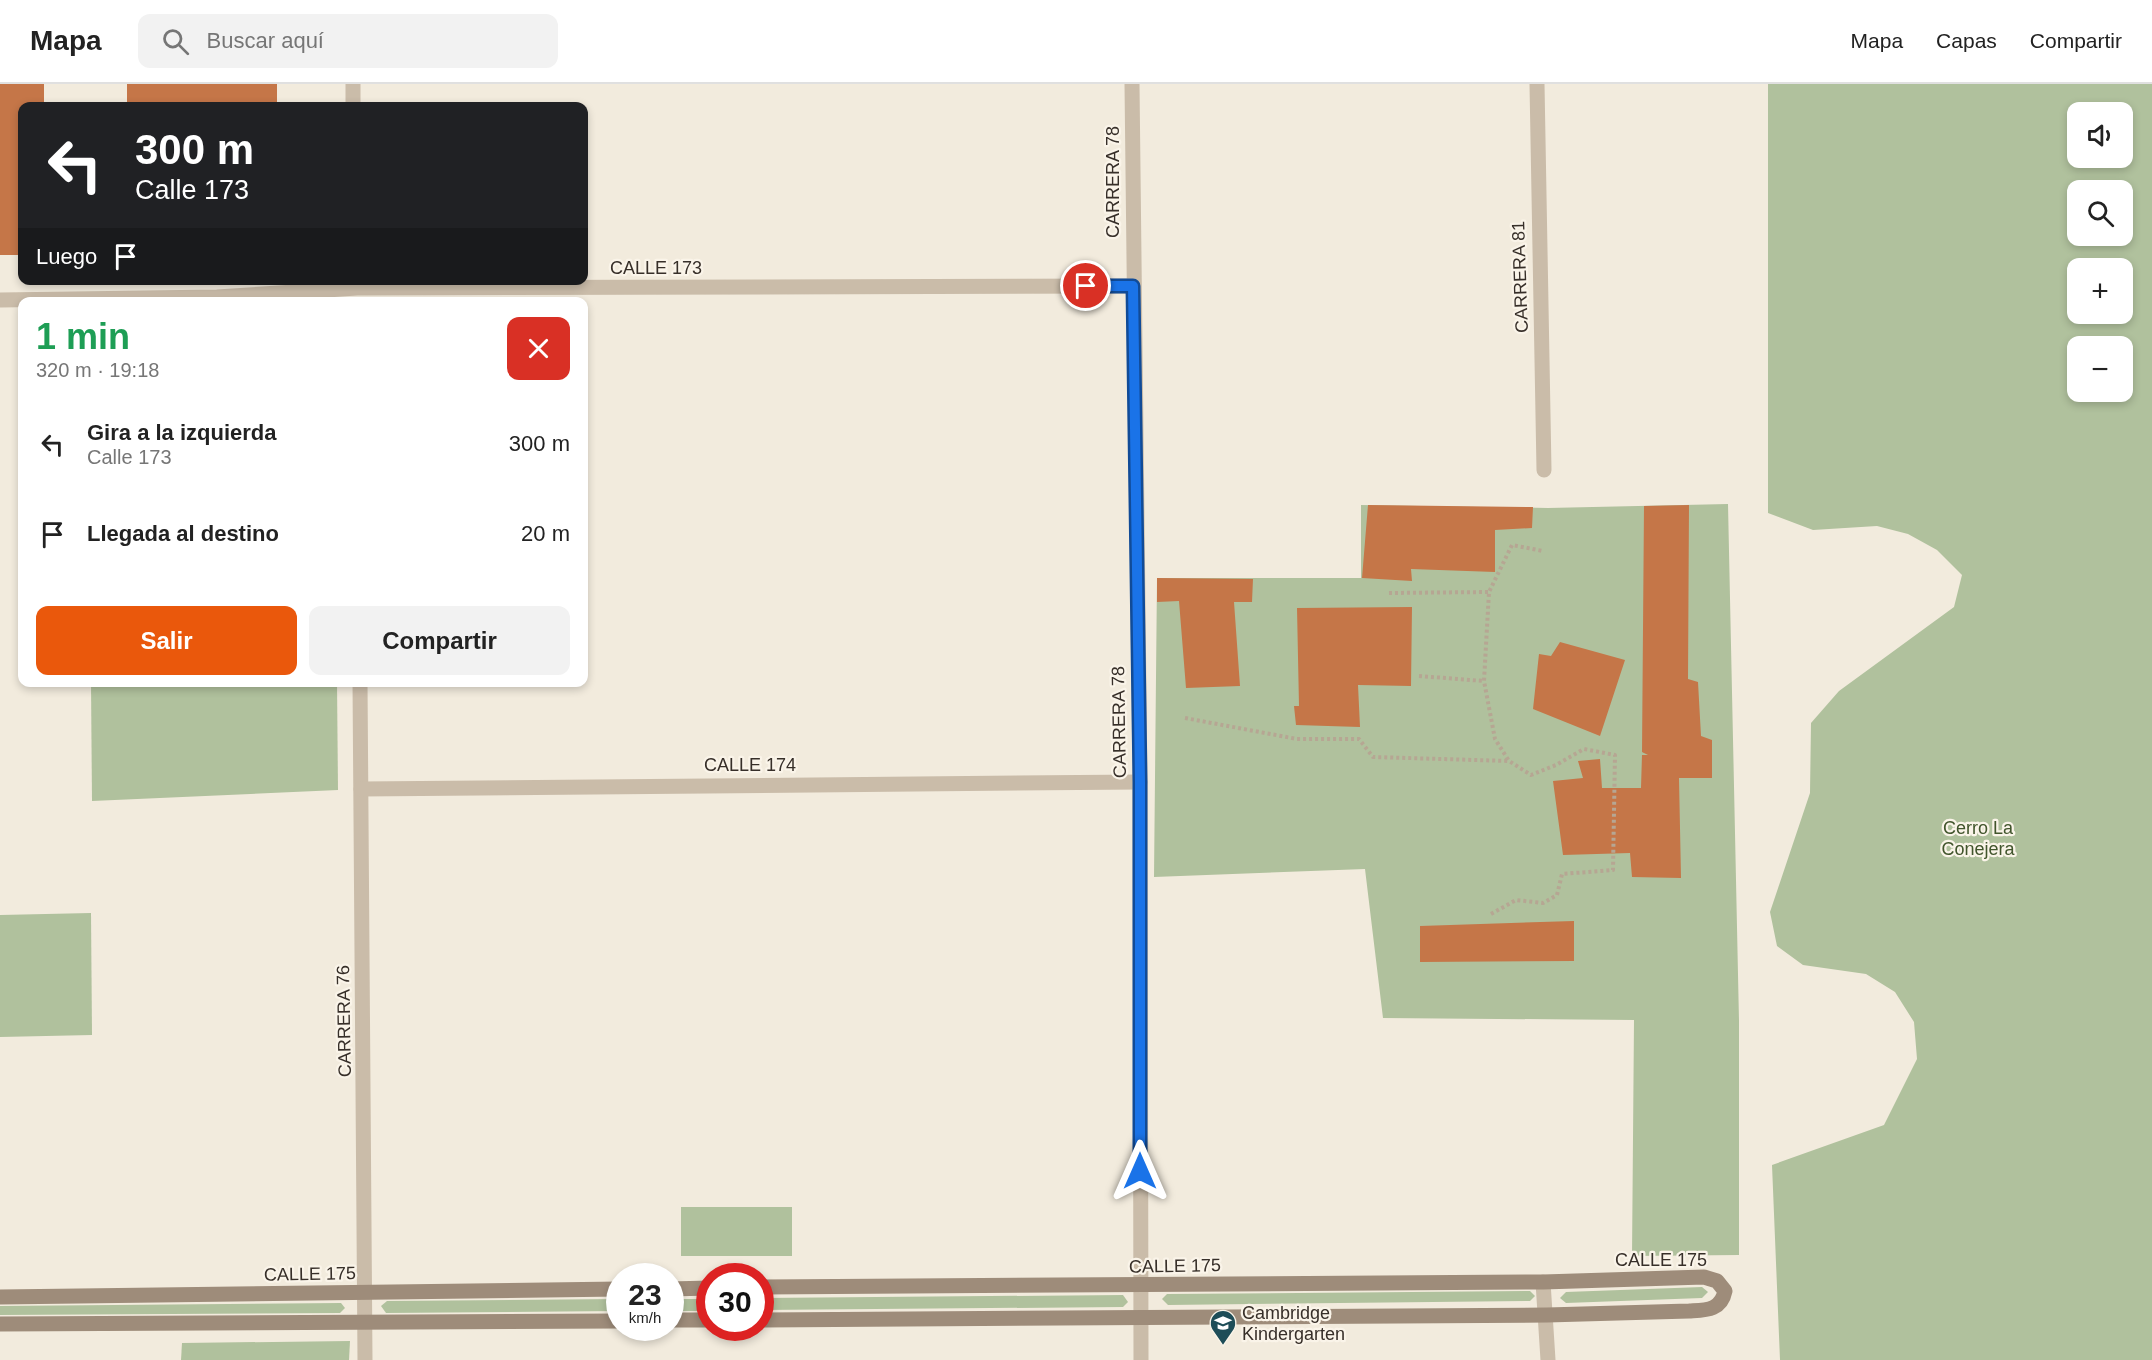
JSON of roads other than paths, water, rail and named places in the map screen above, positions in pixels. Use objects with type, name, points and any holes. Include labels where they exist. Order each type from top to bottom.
[{"type":"street","points":[[353,84],[353,102]]},
{"type":"street","name":"CARRERA 78","points":[[1132,84],[1140,782],[1141,1360]]},
{"type":"street","name":"CARRERA 81","points":[[1537,84],[1544,470]]},
{"type":"street","name":"CALLE 173","points":[[217,297],[357,290],[1133,286]]},
{"type":"street","name":"CALLE 173","points":[[0,300],[18,300]]},
{"type":"street","name":"CARRERA 76","points":[[360,687],[367,1293],[365,1360]]},
{"type":"street","name":"CALLE 174","points":[[361,789],[1140,782]]},
{"type":"street","name":"CALLE 175","points":[[774,1287],[1141,1286],[1704,1277],[1717,1281],[1725,1291],[1719,1305],[1704,1310],[1547,1314],[774,1320]]},
{"type":"street","points":[[1543,1281],[1547,1314],[1548,1360]]},
{"type":"street","name":"CALLE 175","points":[[0,1297],[606,1289]]},
{"type":"street","points":[[0,1324],[606,1321]]},
{"type":"place","name":"Cambridge Kindergarten","points":[[1223,1346]]},
{"type":"park label","name":"Cerro La Conejera","points":[[1978,838]]}]
